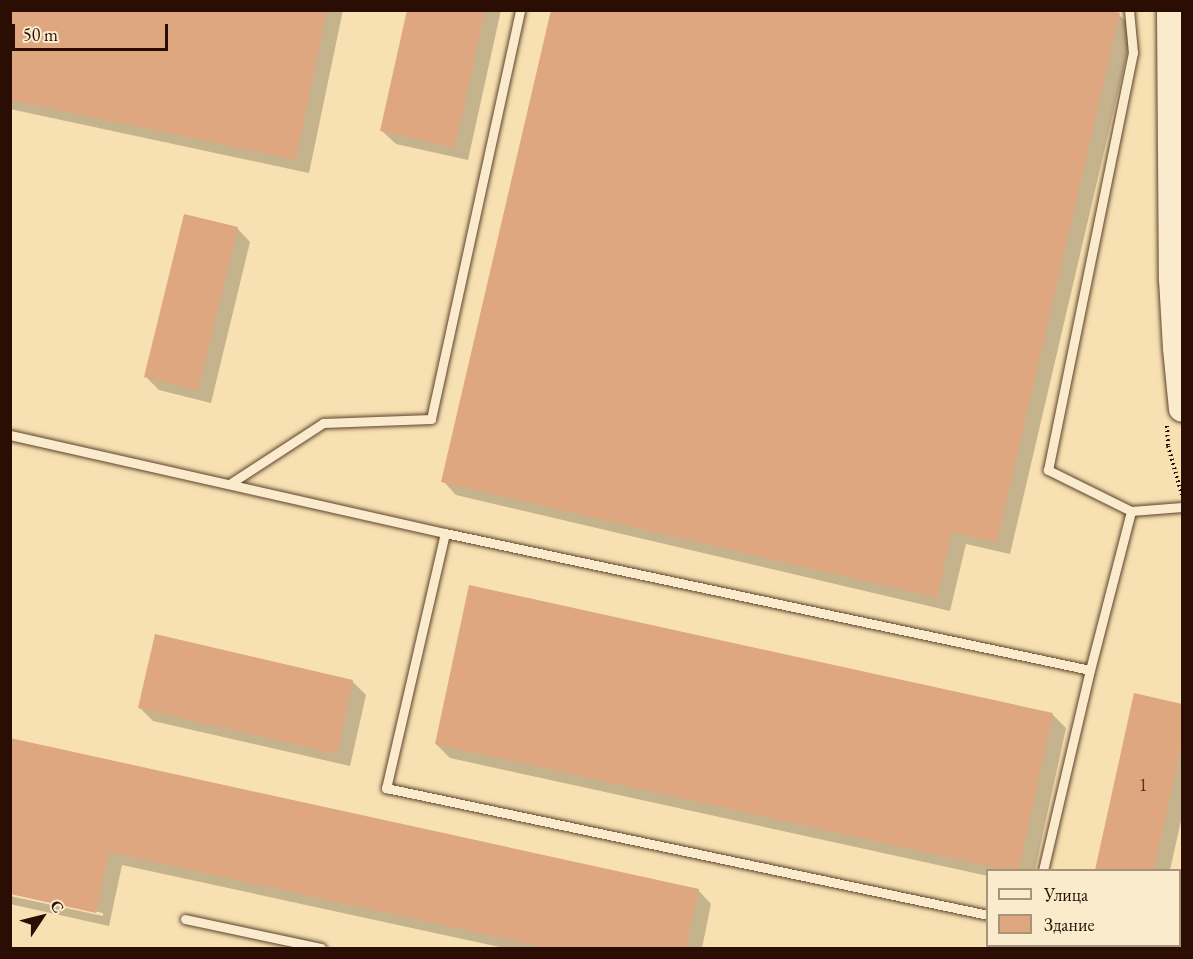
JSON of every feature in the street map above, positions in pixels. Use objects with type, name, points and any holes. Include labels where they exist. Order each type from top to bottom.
[{"type":"main road","points":[[1170,10],[1173,279],[1182,409]]},
{"type":"lane","points":[[231,483],[322,423],[430,419],[520,10]]},
{"type":"lane","points":[[1129,10],[1133,53],[1048,470],[1131,511],[1182,507]]},
{"type":"lane","points":[[10,435],[445,533],[1090,670]]},
{"type":"lane","points":[[1043,869],[1090,670],[1131,511]]},
{"type":"lane","points":[[445,533],[386,788],[986,915]]},
{"type":"lane","points":[[185,919],[321,948]]},
{"type":"building","points":[[10,10],[327,10],[296,160],[10,100]]},
{"type":"building","points":[[407,10],[485,10],[455,148],[380,131]]},
{"type":"building","points":[[551,10],[1109,10],[1120,13],[997,542],[952,532],[937,598],[441,482]]},
{"type":"building","points":[[184,214],[238,227],[198,391],[144,377]]},
{"type":"building","points":[[469,585],[1053,713],[1019,869],[1001,869],[435,744]]},
{"type":"building","points":[[155,634],[353,680],[337,754],[138,708]]},
{"type":"building","points":[[1134,693],[1182,704],[1182,743],[1154,869],[1095,869]]},
{"type":"building","points":[[10,738],[699,889],[686,948],[548,948],[109,852],[96,913],[10,894]]}]
